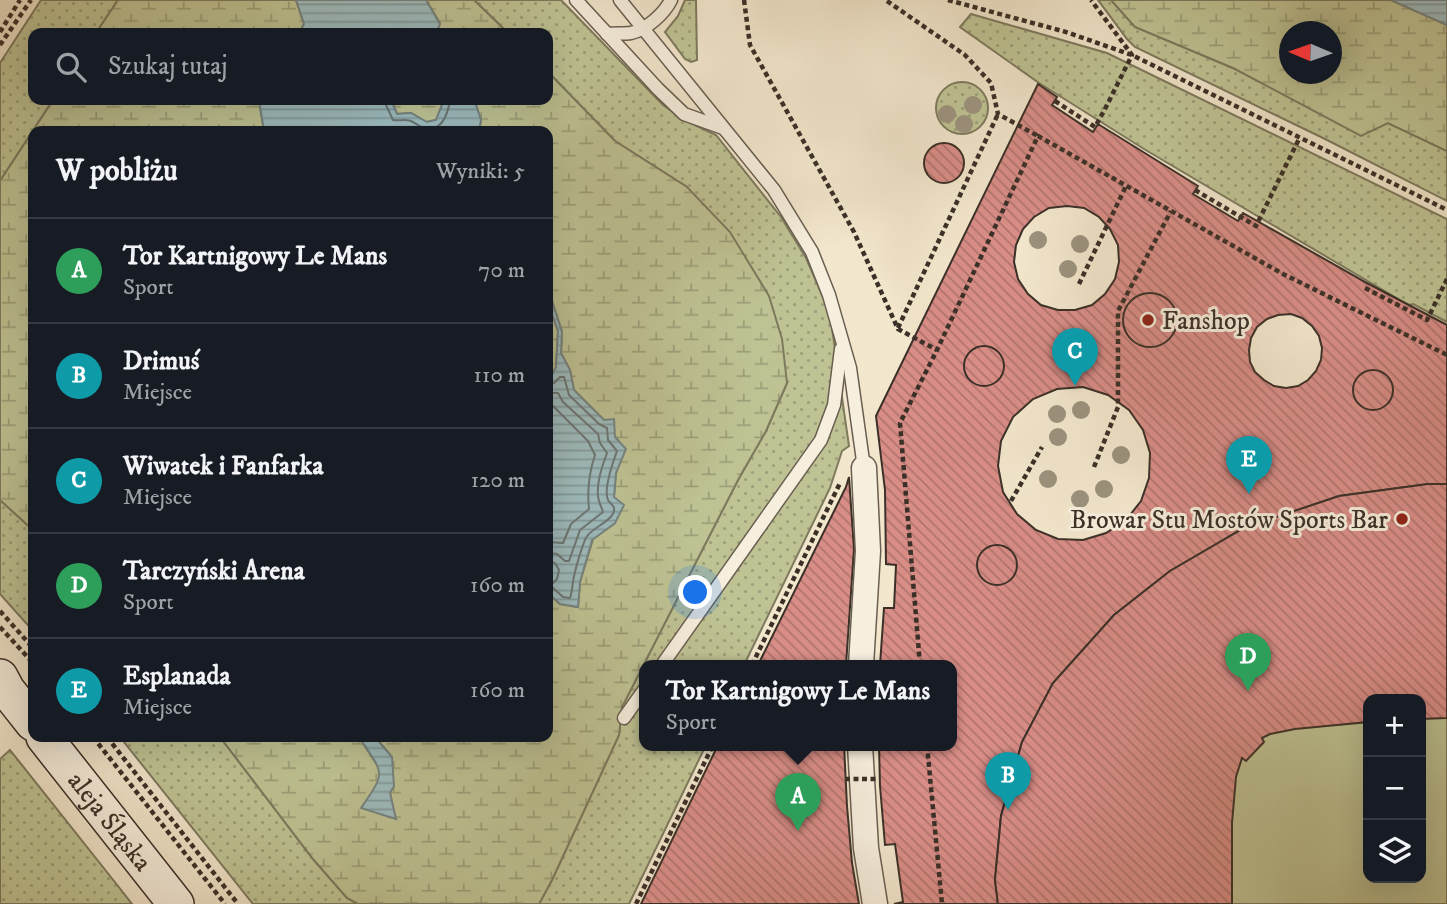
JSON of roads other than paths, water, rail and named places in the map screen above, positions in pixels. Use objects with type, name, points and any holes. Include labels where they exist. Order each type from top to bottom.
[{"type":"street","points":[[861,660],[868,539],[864,468]]},
{"type":"street","points":[[2,684],[28,717]]},
{"type":"street","name":"aleja Śląska","points":[[48,742],[176,904]]},
{"type":"street","points":[[860,751],[866,848],[875,904]]},
{"type":"lane","points":[[576,0],[684,114],[723,128]]},
{"type":"lane","points":[[620,0],[774,190],[812,252],[843,338],[850,368],[864,468]]},
{"type":"lane","points":[[607,34],[632,33],[644,28],[671,0]]},
{"type":"lane","points":[[666,660],[821,440],[834,405],[843,338]]},
{"type":"lane","points":[[624,718],[639,697]]},
{"type":"water","points":[[296,0],[426,0],[440,24],[438,28],[302,28],[304,24]]},
{"type":"water","points":[[1391,0],[1447,0],[1447,25]]},
{"type":"water","points":[[260,105],[393,105],[397,114],[411,113],[427,122],[436,120],[442,105],[476,105],[481,120],[480,126],[263,126]]},
{"type":"water","points":[[553,304],[562,332],[561,353],[570,370],[574,390],[604,420],[614,419],[615,437],[626,449],[616,473],[614,497],[624,505],[615,523],[592,540],[580,582],[578,607],[560,604],[553,598],[553,373],[556,367],[558,331],[553,317]]},
{"type":"water","points":[[362,742],[379,742],[392,757],[394,786],[390,793],[396,819],[361,808],[378,779],[379,772]]},
{"type":"place","name":"Fanshop","points":[[1148,320]]},
{"type":"place","name":"Wiwatek i Fanfarka","points":[[1075,386]]},
{"type":"place","name":"Esplanada","points":[[1249,494]]},
{"type":"place","name":"Browar Stu Mostów Sports Bar","points":[[1402,519]]},
{"type":"place","name":"Tarczyński Arena","points":[[1248,691]]},
{"type":"place","name":"Drimuś","points":[[1008,810]]},
{"type":"place","name":"Tor Kartnigowy Le Mans","points":[[798,831]]}]
